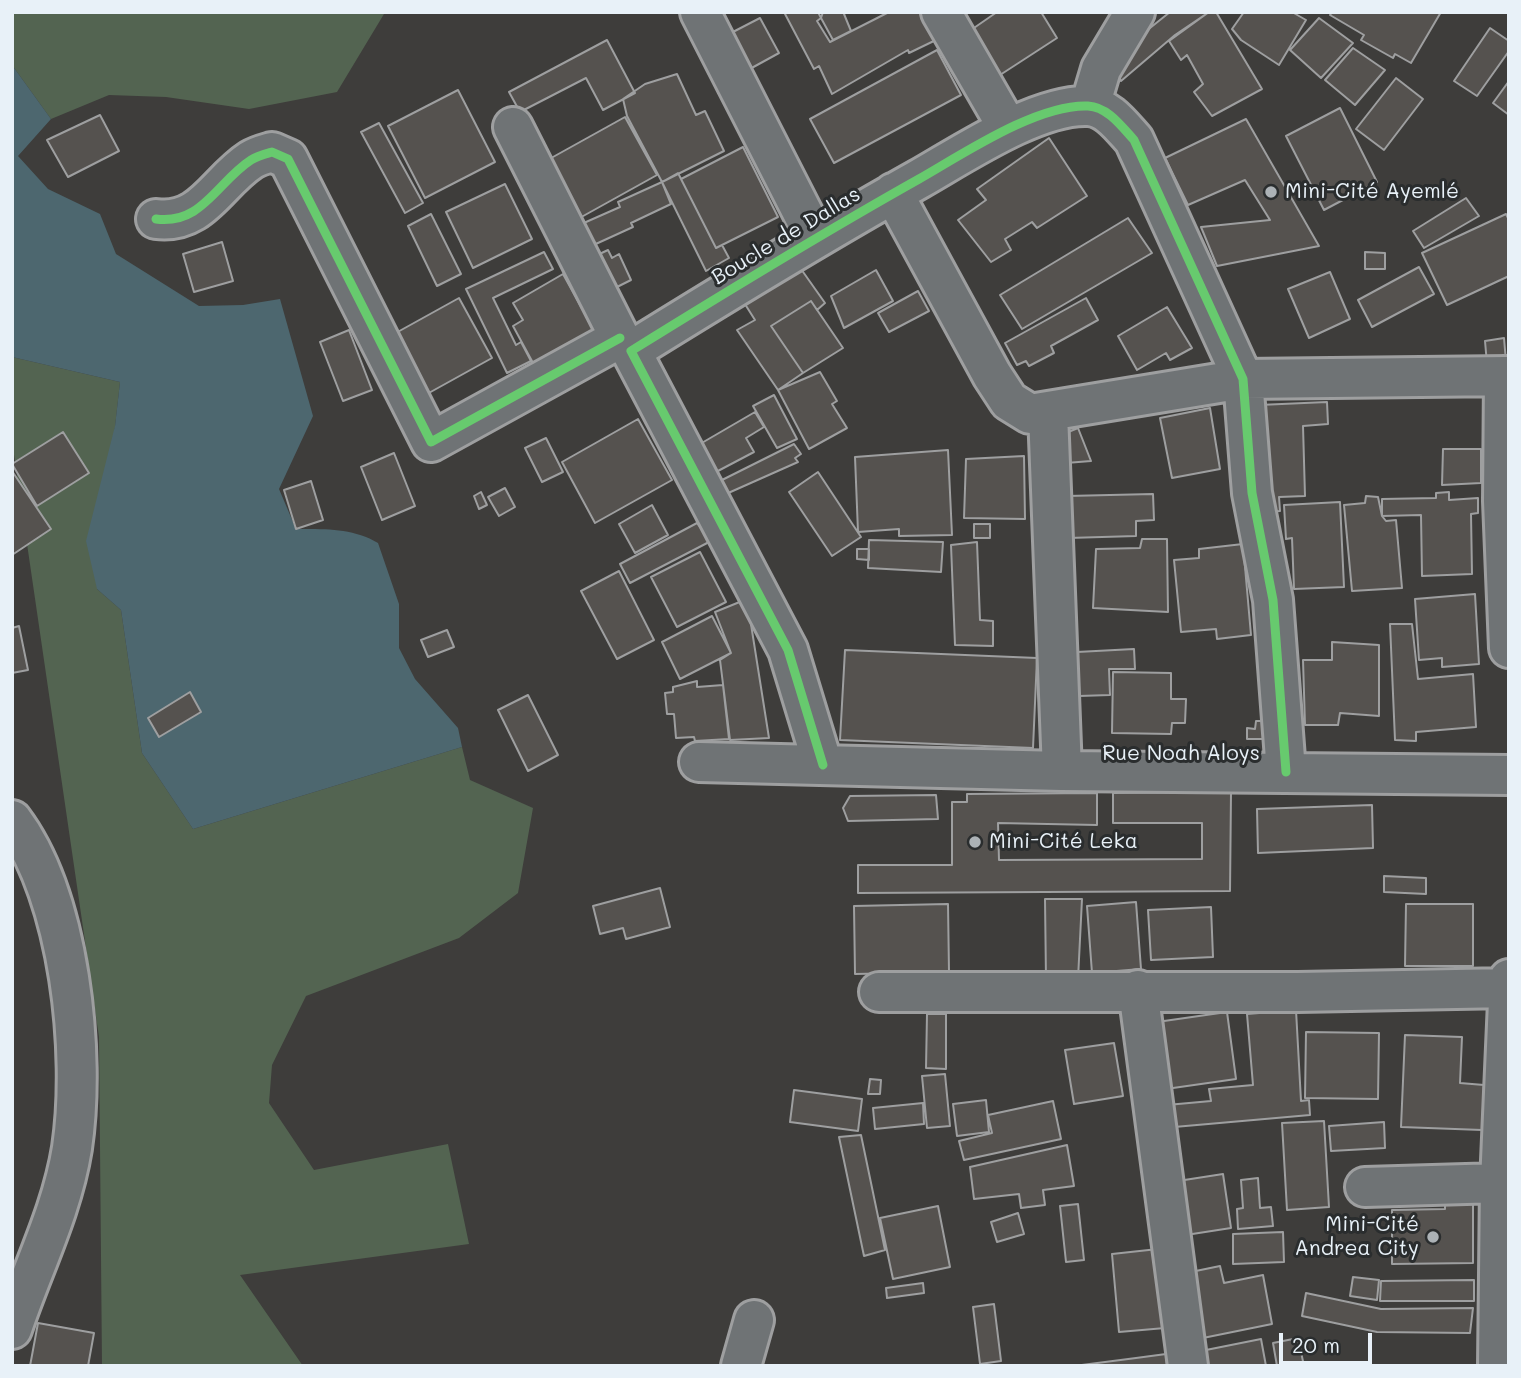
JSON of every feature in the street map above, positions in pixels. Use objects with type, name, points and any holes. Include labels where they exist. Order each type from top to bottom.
[{"type":"street","points":[[700,12],[815,237]]},
{"type":"street","points":[[941,12],[1008,128]]},
{"type":"street","points":[[1135,12],[1101,69],[1090,106],[1115,118],[1134,140],[1244,379],[1252,493],[1273,600],[1286,772]]},
{"type":"street","name":"Boucle de Dallas","points":[[156,219],[173,221],[193,212],[251,160],[272,152],[288,159],[431,442],[625,344],[1008,128],[1059,111],[1090,106]]},
{"type":"street","points":[[513,127],[788,650],[823,765]]},
{"type":"street","points":[[893,193],[1009,401],[1030,414],[1244,379],[1507,376],[1503,502],[1509,648]]},
{"type":"street","points":[[1048,412],[1062,771]]},
{"type":"street","name":"Rue Noah Aloys","points":[[699,762],[1062,771],[1509,775]]},
{"type":"street","points":[[12,820],[26,838],[50,898],[66,958],[78,1071],[72,1149],[46,1240],[12,1329]]},
{"type":"street","points":[[1498,1366],[1500,1183],[1509,979]]},
{"type":"street","points":[[879,992],[1298,992],[1508,988]]},
{"type":"street","points":[[1138,990],[1188,1366]]},
{"type":"street","points":[[1365,1187],[1500,1183]]},
{"type":"street","points":[[741,1366],[754,1320]]},
{"type":"green space","points":[[12,12],[384,14],[337,92],[249,109],[166,97],[109,95],[51,119],[12,65]]},
{"type":"green space","points":[[12,357],[120,382],[97,589],[121,610],[142,753],[193,829],[462,747],[470,780],[533,808],[518,893],[459,938],[306,996],[272,1065],[269,1103],[314,1170],[448,1144],[469,1244],[240,1275],[303,1366],[102,1366],[99,1037],[12,441]]},
{"type":"water","points":[[12,65],[51,119],[18,156],[48,189],[100,214],[116,254],[199,306],[243,305],[280,299],[313,416],[279,489],[296,529],[349,532],[378,543],[399,604],[399,648],[415,679],[458,728],[462,747],[193,829],[142,753],[121,610],[97,589],[86,541],[115,426],[120,382],[12,357]]},
{"type":"building","points":[[784,12],[818,12],[821,18],[817,21],[830,42],[889,12],[925,12],[940,38],[909,53],[908,50],[832,94],[819,66],[814,69]]},
{"type":"building","points":[[823,12],[847,12],[844,14],[851,31],[833,40],[821,18]]},
{"type":"building","points":[[997,12],[1041,12],[1057,38],[1000,75],[971,30]]},
{"type":"building","points":[[1170,12],[1209,12],[1175,35],[1121,81],[1110,60]]},
{"type":"building","points":[[1209,12],[1216,12],[1262,89],[1212,116],[1194,92],[1203,84],[1187,55],[1181,60],[1169,41]]},
{"type":"building","points":[[1244,12],[1292,12],[1306,20],[1279,65],[1241,40],[1232,29]]},
{"type":"building","points":[[1332,12],[1441,12],[1411,63],[1395,54],[1393,58],[1361,40],[1364,35],[1330,15]]},
{"type":"building","points":[[760,18],[779,53],[748,70],[729,34]]},
{"type":"building","points":[[1319,18],[1353,43],[1321,78],[1290,50]]},
{"type":"building","points":[[1490,28],[1509,41],[1509,51],[1477,96],[1454,81]]},
{"type":"building","points":[[607,40],[635,93],[603,110],[586,78],[520,112],[509,92]]},
{"type":"building","points":[[1353,48],[1385,70],[1355,105],[1325,80]]},
{"type":"building","points":[[937,50],[961,95],[834,163],[810,119]]},
{"type":"building","points":[[677,74],[696,115],[705,111],[724,151],[662,182],[627,116],[623,99],[645,84]]},
{"type":"building","points":[[1396,78],[1423,99],[1384,150],[1356,129]]},
{"type":"building","points":[[1509,81],[1509,115],[1493,103]]},
{"type":"building","points":[[458,90],[495,162],[425,198],[388,126]]},
{"type":"building","points":[[1340,108],[1377,182],[1324,210],[1286,136]]},
{"type":"building","points":[[100,115],[119,151],[68,177],[47,140]]},
{"type":"building","points":[[625,117],[657,175],[576,220],[544,162]]},
{"type":"building","name":"Mini-Cité Ayemlé","points":[[1246,119],[1319,246],[1217,266],[1201,227],[1270,220],[1245,180],[1188,205],[1165,158]]},
{"type":"building","points":[[379,123],[423,203],[405,213],[361,132]]},
{"type":"building","points":[[1049,138],[1087,196],[1037,228],[1032,222],[1005,239],[1011,250],[991,262],[958,220],[986,200],[977,189]]},
{"type":"building","points":[[743,147],[778,217],[716,248],[681,179]]},
{"type":"building","points":[[678,173],[716,248],[722,245],[729,258],[706,271],[662,182]]},
{"type":"building","points":[[662,182],[671,204],[631,223],[633,227],[587,248],[577,226],[620,207],[618,202]]},
{"type":"building","points":[[505,184],[532,239],[473,268],[446,212]]},
{"type":"building","points":[[1466,198],[1479,216],[1424,248],[1413,231]]},
{"type":"building","points":[[431,214],[461,274],[437,286],[408,226]]},
{"type":"building","points":[[1506,214],[1509,220],[1509,276],[1447,305],[1422,253]]},
{"type":"building","points":[[1128,218],[1152,253],[1022,329],[1000,295]]},
{"type":"building","points":[[222,242],[233,281],[194,292],[183,254]]},
{"type":"building","points":[[608,250],[612,258],[619,254],[631,280],[609,291],[593,257]]},
{"type":"building","points":[[544,252],[553,269],[493,298],[516,345],[521,342],[531,361],[507,373],[466,289]]},
{"type":"building","points":[[1365,252],[1385,253],[1385,269],[1365,269]]},
{"type":"building","points":[[1419,267],[1434,294],[1372,327],[1358,300]]},
{"type":"building","points":[[801,269],[825,303],[817,310],[811,301],[771,326],[803,373],[778,390],[737,330],[755,320],[743,301]]},
{"type":"building","points":[[876,270],[893,301],[844,328],[831,296]]},
{"type":"building","points":[[1330,272],[1350,319],[1309,338],[1288,289]]},
{"type":"building","points":[[563,274],[600,341],[539,374],[513,326],[523,320],[513,303]]},
{"type":"building","points":[[918,291],[929,311],[889,332],[878,313]]},
{"type":"building","points":[[459,298],[492,358],[427,394],[394,334]]},
{"type":"building","points":[[1086,298],[1098,320],[1051,346],[1054,353],[1029,366],[1026,361],[1017,365],[1005,343]]},
{"type":"building","points":[[811,301],[843,348],[803,373],[771,326]]},
{"type":"building","points":[[1167,307],[1192,348],[1170,360],[1166,353],[1137,370],[1118,336]]},
{"type":"building","points":[[349,330],[372,390],[343,401],[320,342]]},
{"type":"building","points":[[1504,338],[1506,362],[1487,364],[1485,341]]},
{"type":"building","points":[[820,372],[837,401],[832,404],[847,428],[809,449],[778,390]]},
{"type":"building","points":[[774,395],[797,439],[777,448],[753,406]]},
{"type":"building","points":[[1327,402],[1328,424],[1303,426],[1305,496],[1279,497],[1280,511],[1264,512],[1259,405]]},
{"type":"building","points":[[1210,408],[1220,469],[1172,478],[1160,418]]},
{"type":"building","points":[[755,412],[764,427],[746,438],[754,452],[716,472],[700,444]]},
{"type":"building","points":[[638,419],[672,480],[595,523],[562,462]]},
{"type":"building","points":[[1078,428],[1091,461],[1066,463],[1061,435]]},
{"type":"building","points":[[63,432],[89,473],[37,506],[12,464]]},
{"type":"building","points":[[546,438],[563,472],[542,482],[525,448]]},
{"type":"building","points":[[794,444],[801,454],[795,458],[798,462],[726,494],[720,481]]},
{"type":"building","points":[[1443,449],[1481,449],[1481,483],[1442,485]]},
{"type":"building","points":[[948,450],[952,535],[899,536],[899,529],[858,532],[855,457]]},
{"type":"building","points":[[394,453],[415,506],[382,520],[361,467]]},
{"type":"building","points":[[1024,456],[1025,519],[964,518],[966,459]]},
{"type":"building","points":[[12,471],[51,529],[12,555]]},
{"type":"building","points":[[818,472],[861,537],[832,556],[789,492]]},
{"type":"building","points":[[311,481],[323,520],[296,529],[284,490]]},
{"type":"building","points":[[505,488],[515,507],[499,516],[488,497]]},
{"type":"building","points":[[481,492],[487,505],[479,509],[474,496]]},
{"type":"building","points":[[1449,492],[1449,500],[1478,498],[1478,513],[1471,514],[1472,574],[1422,576],[1421,515],[1382,516],[1382,499],[1436,498],[1436,493]]},
{"type":"building","points":[[1153,494],[1154,520],[1136,521],[1136,536],[1068,538],[1067,496]]},
{"type":"building","points":[[1366,496],[1378,497],[1382,516],[1386,521],[1396,520],[1402,588],[1352,591],[1344,505],[1365,503]]},
{"type":"building","points":[[1340,502],[1344,587],[1294,589],[1292,538],[1286,539],[1284,505]]},
{"type":"building","points":[[652,505],[668,535],[635,553],[619,524]]},
{"type":"building","points":[[697,523],[711,541],[630,583],[620,564]]},
{"type":"building","points":[[974,524],[990,524],[990,538],[974,538]]},
{"type":"building","points":[[1142,539],[1167,539],[1168,612],[1093,608],[1096,549],[1140,548]]},
{"type":"building","points":[[869,540],[943,542],[941,572],[868,568]]},
{"type":"building","points":[[977,542],[980,620],[993,621],[993,646],[955,645],[951,545]]},
{"type":"building","points":[[1243,544],[1251,635],[1217,639],[1216,629],[1181,632],[1174,560],[1199,558],[1199,549]]},
{"type":"building","points":[[857,549],[869,549],[869,560],[857,559]]},
{"type":"building","points":[[700,552],[726,602],[677,627],[651,577]]},
{"type":"building","points":[[619,571],[654,640],[617,659],[581,591]]},
{"type":"building","points":[[1475,594],[1479,664],[1442,667],[1442,658],[1419,660],[1415,599]]},
{"type":"building","points":[[747,599],[769,738],[730,740],[720,660],[731,653],[715,612]]},
{"type":"building","points":[[712,616],[731,653],[680,679],[662,642]]},
{"type":"building","points":[[1390,624],[1412,624],[1418,679],[1473,674],[1476,727],[1416,732],[1416,741],[1395,740]]},
{"type":"building","points":[[19,626],[28,670],[12,673],[12,628]]},
{"type":"building","points":[[447,630],[454,647],[428,657],[421,640]]},
{"type":"building","points":[[1332,642],[1379,645],[1379,716],[1340,713],[1338,725],[1305,725],[1303,660],[1332,660]]},
{"type":"building","points":[[1134,649],[1135,669],[1109,669],[1110,695],[1079,696],[1077,652]]},
{"type":"building","points":[[845,650],[1037,658],[1033,748],[840,740]]},
{"type":"building","points":[[1113,672],[1171,673],[1171,699],[1186,699],[1185,723],[1172,723],[1171,734],[1112,733]]},
{"type":"building","points":[[697,681],[697,687],[723,685],[729,739],[695,741],[694,737],[676,738],[674,714],[667,714],[665,693],[673,692],[673,687]]},
{"type":"building","points":[[190,692],[201,712],[159,737],[148,718]]},
{"type":"building","points":[[528,695],[558,755],[528,771],[498,710]]},
{"type":"building","points":[[1256,721],[1267,721],[1267,739],[1247,739],[1247,728],[1255,729]]},
{"type":"building","name":"Mini-Cité Leka","points":[[1231,792],[1230,891],[858,893],[858,865],[952,865],[952,802],[967,802],[967,794],[1097,793],[1097,825],[998,823],[999,860],[1202,859],[1202,823],[1113,823],[1113,793]]},
{"type":"building","points":[[936,795],[938,819],[848,821],[843,808],[850,796]]},
{"type":"building","points":[[1372,805],[1373,848],[1258,853],[1257,809]]},
{"type":"building","points":[[1384,876],[1426,878],[1426,894],[1384,892]]},
{"type":"building","points":[[660,888],[670,927],[626,939],[623,928],[600,934],[593,906]]},
{"type":"building","points":[[1045,899],[1082,899],[1078,979],[1046,980]]},
{"type":"building","points":[[1136,902],[1141,969],[1092,973],[1087,906]]},
{"type":"building","points":[[948,904],[949,972],[855,974],[854,906]]},
{"type":"building","points":[[1406,904],[1473,904],[1473,966],[1405,966]]},
{"type":"building","points":[[1211,907],[1213,957],[1151,960],[1148,910]]},
{"type":"building","points":[[1296,1010],[1301,1101],[1309,1100],[1310,1115],[1163,1128],[1167,1105],[1211,1101],[1209,1089],[1253,1085],[1247,1014]]},
{"type":"building","points":[[1227,1012],[1236,1079],[1159,1090],[1150,1023]]},
{"type":"building","points":[[927,1014],[946,1014],[946,1069],[926,1068]]},
{"type":"building","points":[[1306,1032],[1379,1033],[1378,1099],[1305,1098]]},
{"type":"building","points":[[1405,1035],[1462,1037],[1460,1083],[1484,1085],[1482,1130],[1401,1127]]},
{"type":"building","points":[[1114,1043],[1123,1096],[1074,1104],[1065,1050]]},
{"type":"building","points":[[945,1074],[950,1126],[927,1128],[922,1076]]},
{"type":"building","points":[[870,1079],[881,1080],[880,1094],[868,1094]]},
{"type":"building","points":[[794,1090],[862,1099],[858,1131],[790,1122]]},
{"type":"building","points":[[986,1100],[989,1132],[957,1136],[953,1104]]},
{"type":"building","points":[[1053,1101],[1061,1139],[964,1160],[959,1141],[992,1133],[988,1115]]},
{"type":"building","points":[[923,1103],[924,1124],[875,1129],[873,1108]]},
{"type":"building","points":[[1324,1121],[1329,1207],[1287,1210],[1282,1123]]},
{"type":"building","points":[[1384,1122],[1385,1148],[1331,1151],[1329,1126]]},
{"type":"building","points":[[861,1135],[885,1250],[864,1256],[839,1137]]},
{"type":"building","points":[[1067,1145],[1074,1186],[1043,1190],[1045,1205],[1021,1208],[1019,1194],[974,1199],[970,1167]]},
{"type":"building","points":[[1223,1174],[1231,1228],[1173,1237],[1165,1183]]},
{"type":"building","points":[[1258,1178],[1260,1208],[1271,1207],[1273,1226],[1238,1229],[1237,1209],[1243,1208],[1241,1180]]},
{"type":"building","name":"Mini-Cité Andrea City","points":[[1445,1193],[1473,1193],[1473,1263],[1392,1264],[1392,1210],[1445,1209]]},
{"type":"building","points":[[1078,1204],[1084,1260],[1066,1262],[1060,1206]]},
{"type":"building","points":[[938,1206],[950,1267],[893,1279],[880,1218]]},
{"type":"building","points":[[1018,1213],[1024,1234],[997,1242],[991,1222]]},
{"type":"building","points":[[1283,1232],[1284,1262],[1233,1264],[1233,1234]]},
{"type":"building","points":[[1158,1249],[1165,1328],[1119,1332],[1112,1254]]},
{"type":"building","points":[[1220,1266],[1224,1283],[1263,1275],[1272,1324],[1198,1339],[1186,1273]]},
{"type":"building","points":[[1353,1277],[1379,1280],[1377,1300],[1350,1296]]},
{"type":"building","points":[[1474,1280],[1474,1301],[1380,1301],[1381,1281]]},
{"type":"building","points":[[923,1283],[924,1293],[887,1298],[886,1288]]},
{"type":"building","points":[[1306,1293],[1381,1309],[1473,1308],[1470,1333],[1377,1332],[1302,1316]]},
{"type":"building","points":[[994,1304],[1001,1361],[980,1364],[973,1307]]},
{"type":"building","points":[[38,1323],[94,1333],[88,1366],[30,1366]]},
{"type":"building","points":[[1298,1338],[1304,1366],[1277,1366],[1273,1343]]},
{"type":"building","points":[[1261,1339],[1266,1366],[1193,1366],[1191,1353]]},
{"type":"building","points":[[1166,1354],[1167,1366],[1074,1366],[1136,1358]]},
{"type":"cycle path","points":[[823,765],[788,650],[631,351],[978,144],[1046,113],[1088,106],[1108,114],[1134,140],[1243,379],[1252,493],[1273,600],[1286,772]]},
{"type":"cycle path","points":[[156,219],[172,219],[197,209],[239,169],[256,157],[272,152],[288,159],[431,442],[620,338]]},
{"type":"place","name":"Mini-Cité Ayemlé","points":[[1271,192]]},
{"type":"place","name":"Mini-Cité Leka","points":[[975,842]]},
{"type":"place","name":"Mini-Cité Andrea City","points":[[1433,1237]]}]
